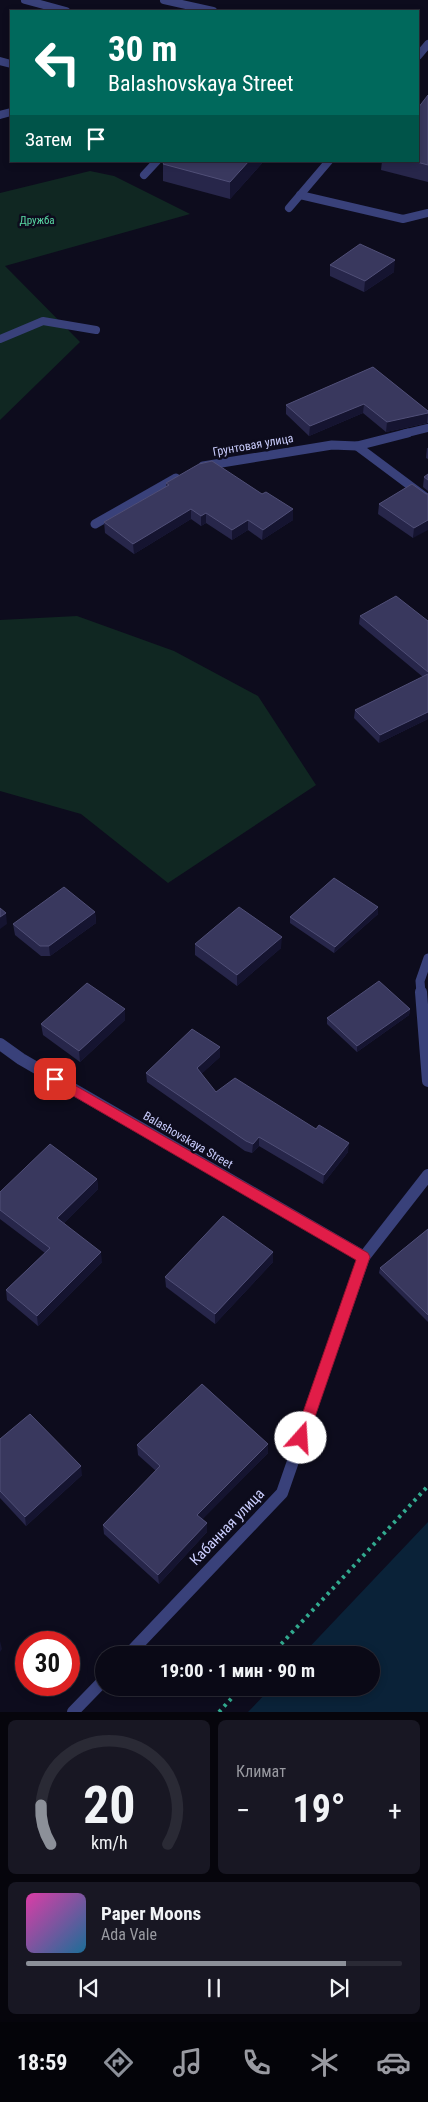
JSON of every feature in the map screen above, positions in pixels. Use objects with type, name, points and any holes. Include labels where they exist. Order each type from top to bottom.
[{"type":"street","points":[[25,0],[62,10]]},
{"type":"street","points":[[164,0],[194,9]]},
{"type":"street","points":[[419,55],[428,44]]},
{"type":"street","points":[[144,174],[156,162]]},
{"type":"street","points":[[290,208],[328,162]]},
{"type":"street","points":[[300,195],[403,220],[428,213]]},
{"type":"street","points":[[0,339],[43,321],[96,330]]},
{"type":"street","name":"Грунтовая улица","points":[[95,524],[190,470],[332,444],[358,446],[428,428]]},
{"type":"street","points":[[358,446],[428,499]]},
{"type":"street","points":[[428,958],[420,981],[428,1081]]},
{"type":"street","name":"Balashovskaya Street","points":[[0,1044],[21,1059],[364,1257]]},
{"type":"street","name":"Кабанная улица","points":[[137,1646],[282,1493],[364,1257],[428,1175]]},
{"type":"street","points":[[73,1712],[95,1689]]},
{"type":"path","points":[[279,1646],[428,1486]]},
{"type":"path","points":[[219,1712],[234,1696]]},
{"type":"green space","name":"Дружба","points":[[90,171],[114,176],[190,214],[5,266],[80,342],[0,420],[0,193]]},
{"type":"green space","points":[[77,616],[174,651],[258,696],[316,785],[168,883],[81,814],[0,791],[0,620]]},
{"type":"water","points":[[428,1522],[428,1712],[248,1712],[263,1696],[380,1696],[380,1646],[311,1646]]},
{"type":"building","points":[[428,95],[428,165],[417,162],[419,162],[419,107]]},
{"type":"building","points":[[164,162],[248,162],[230,182],[163,164]]},
{"type":"building","points":[[360,244],[395,260],[365,281],[330,265]]},
{"type":"building","points":[[373,367],[428,411],[428,413],[387,422],[364,404],[310,426],[286,405]]},
{"type":"building","points":[[212,461],[262,494],[266,492],[293,509],[263,530],[248,520],[232,530],[206,513],[201,516],[191,509],[133,544],[104,522],[169,485],[166,483],[199,464]]},
{"type":"building","points":[[412,484],[428,494],[428,520],[414,528],[379,504]]},
{"type":"building","points":[[396,596],[428,621],[428,672],[360,616]]},
{"type":"building","points":[[428,674],[428,712],[380,735],[355,710]]},
{"type":"building","points":[[334,878],[378,907],[335,947],[290,917]]},
{"type":"building","points":[[64,887],[95,912],[49,946],[40,946],[13,924]]},
{"type":"building","points":[[239,907],[282,937],[237,975],[195,944]]},
{"type":"building","points":[[0,908],[6,913],[0,917]]},
{"type":"building","points":[[379,981],[410,1009],[357,1046],[327,1018]]},
{"type":"building","points":[[87,983],[125,1009],[79,1051],[41,1024]]},
{"type":"building","points":[[192,1029],[220,1047],[197,1068],[216,1092],[235,1078],[316,1129],[319,1125],[349,1143],[324,1175],[259,1137],[253,1144],[246,1141],[146,1073]]},
{"type":"building","points":[[50,1144],[97,1179],[57,1218],[101,1252],[37,1316],[6,1290],[50,1248],[0,1210],[0,1192]]},
{"type":"building","points":[[223,1216],[273,1252],[215,1314],[165,1277]]},
{"type":"building","points":[[428,1229],[428,1315],[380,1268]]},
{"type":"building","points":[[202,1384],[268,1444],[197,1515],[207,1523],[158,1575],[103,1525],[160,1466],[137,1445]]},
{"type":"building","points":[[30,1414],[81,1466],[25,1517],[0,1491],[0,1439]]},
{"type":"route","points":[[55,1079],[364,1257],[301,1438]]}]
